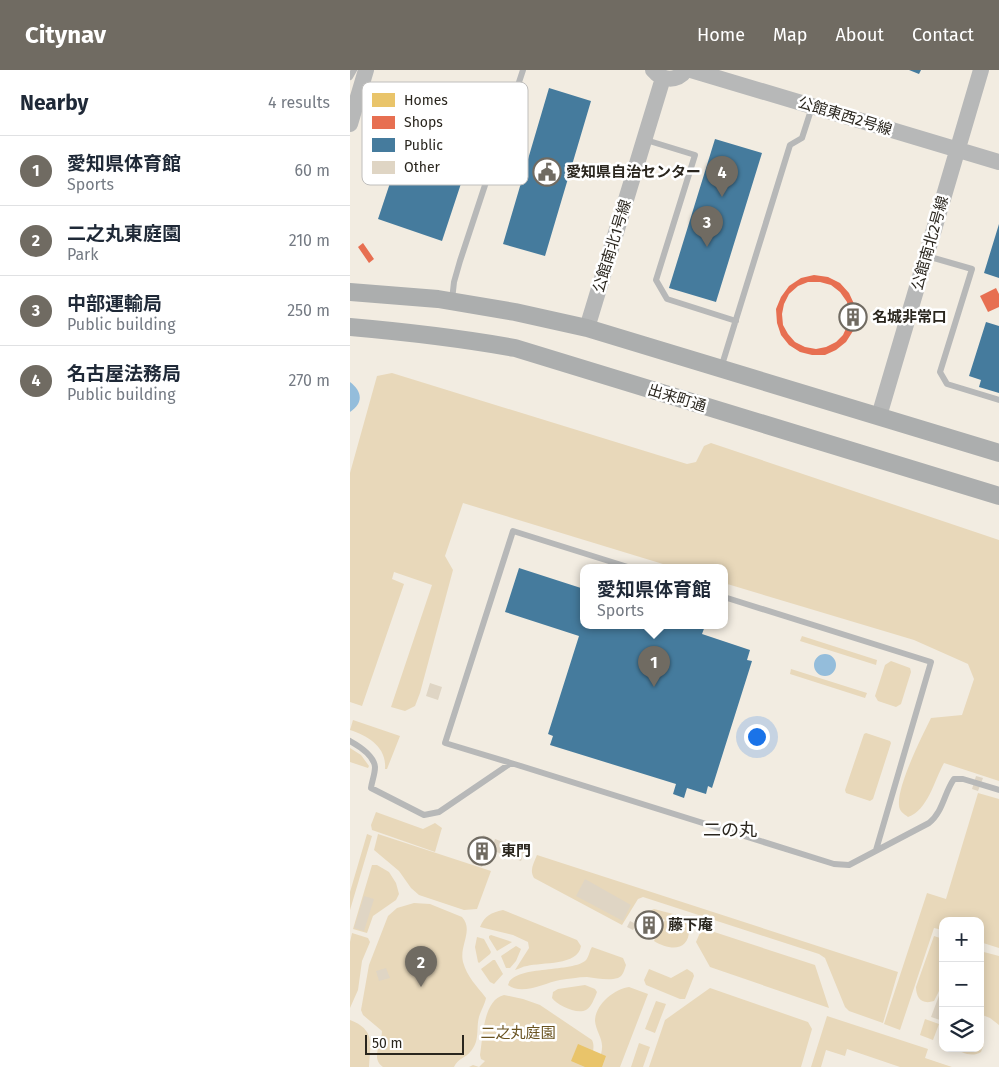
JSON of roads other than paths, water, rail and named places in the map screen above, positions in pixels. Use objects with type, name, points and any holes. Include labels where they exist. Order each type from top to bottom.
[{"type":"main road","points":[[350,292],[452,302],[515,312],[587,328],[999,453]]},
{"type":"main road","name":"出来町通","points":[[350,327],[408,332],[515,348],[999,496]]},
{"type":"street","points":[[362,82],[366,70]]},
{"type":"street","points":[[658,74],[674,79],[686,70]]},
{"type":"street","name":"公館東西2号線","points":[[691,70],[999,162]]},
{"type":"street","name":"公館南北2号線","points":[[879,416],[981,70]]},
{"type":"street","name":"公館南北1号線","points":[[587,328],[644,140],[658,74]]},
{"type":"street","points":[[350,124],[362,84]]},
{"type":"lane","points":[[350,77],[354,70]]},
{"type":"lane","points":[[519,82],[523,70]]},
{"type":"lane","points":[[721,369],[790,145],[802,138],[812,106]]},
{"type":"lane","points":[[644,140],[695,155],[656,280],[666,299],[736,321]]},
{"type":"lane","points":[[452,302],[454,282],[485,185]]},
{"type":"lane","points":[[926,255],[972,269],[940,372],[947,384],[999,400]]},
{"type":"lane","points":[[618,564],[513,531],[445,742],[834,864],[849,864],[929,823],[937,816],[954,779],[963,779],[999,790]]},
{"type":"lane","points":[[728,599],[931,662],[876,850]]},
{"type":"lane","points":[[350,741],[360,746],[369,755],[375,766],[371,788],[424,815],[440,812],[511,763]]},
{"type":"water","points":[[350,382],[357,389],[360,397],[358,405],[350,412]]},
{"type":"water","points":[[825,654],[833,657],[836,665],[833,673],[825,676],[817,673],[814,665],[817,657]]},
{"type":"place","name":"愛知県自治センター","points":[[547,172]]},
{"type":"place","name":"名古屋法務局","points":[[722,197]]},
{"type":"place","name":"中部運輸局","points":[[707,247]]},
{"type":"place","name":"名城非常口","points":[[853,317]]},
{"type":"place","name":"愛知県体育館","points":[[654,687]]},
{"type":"place","name":"東門","points":[[482,851]]},
{"type":"place","name":"藤下庵","points":[[649,925]]},
{"type":"place","name":"二之丸東庭園","points":[[421,987]]},
{"type":"district","name":"二の丸","points":[[730,830]]},
{"type":"park label","name":"二之丸庭園","points":[[518,1033]]}]
